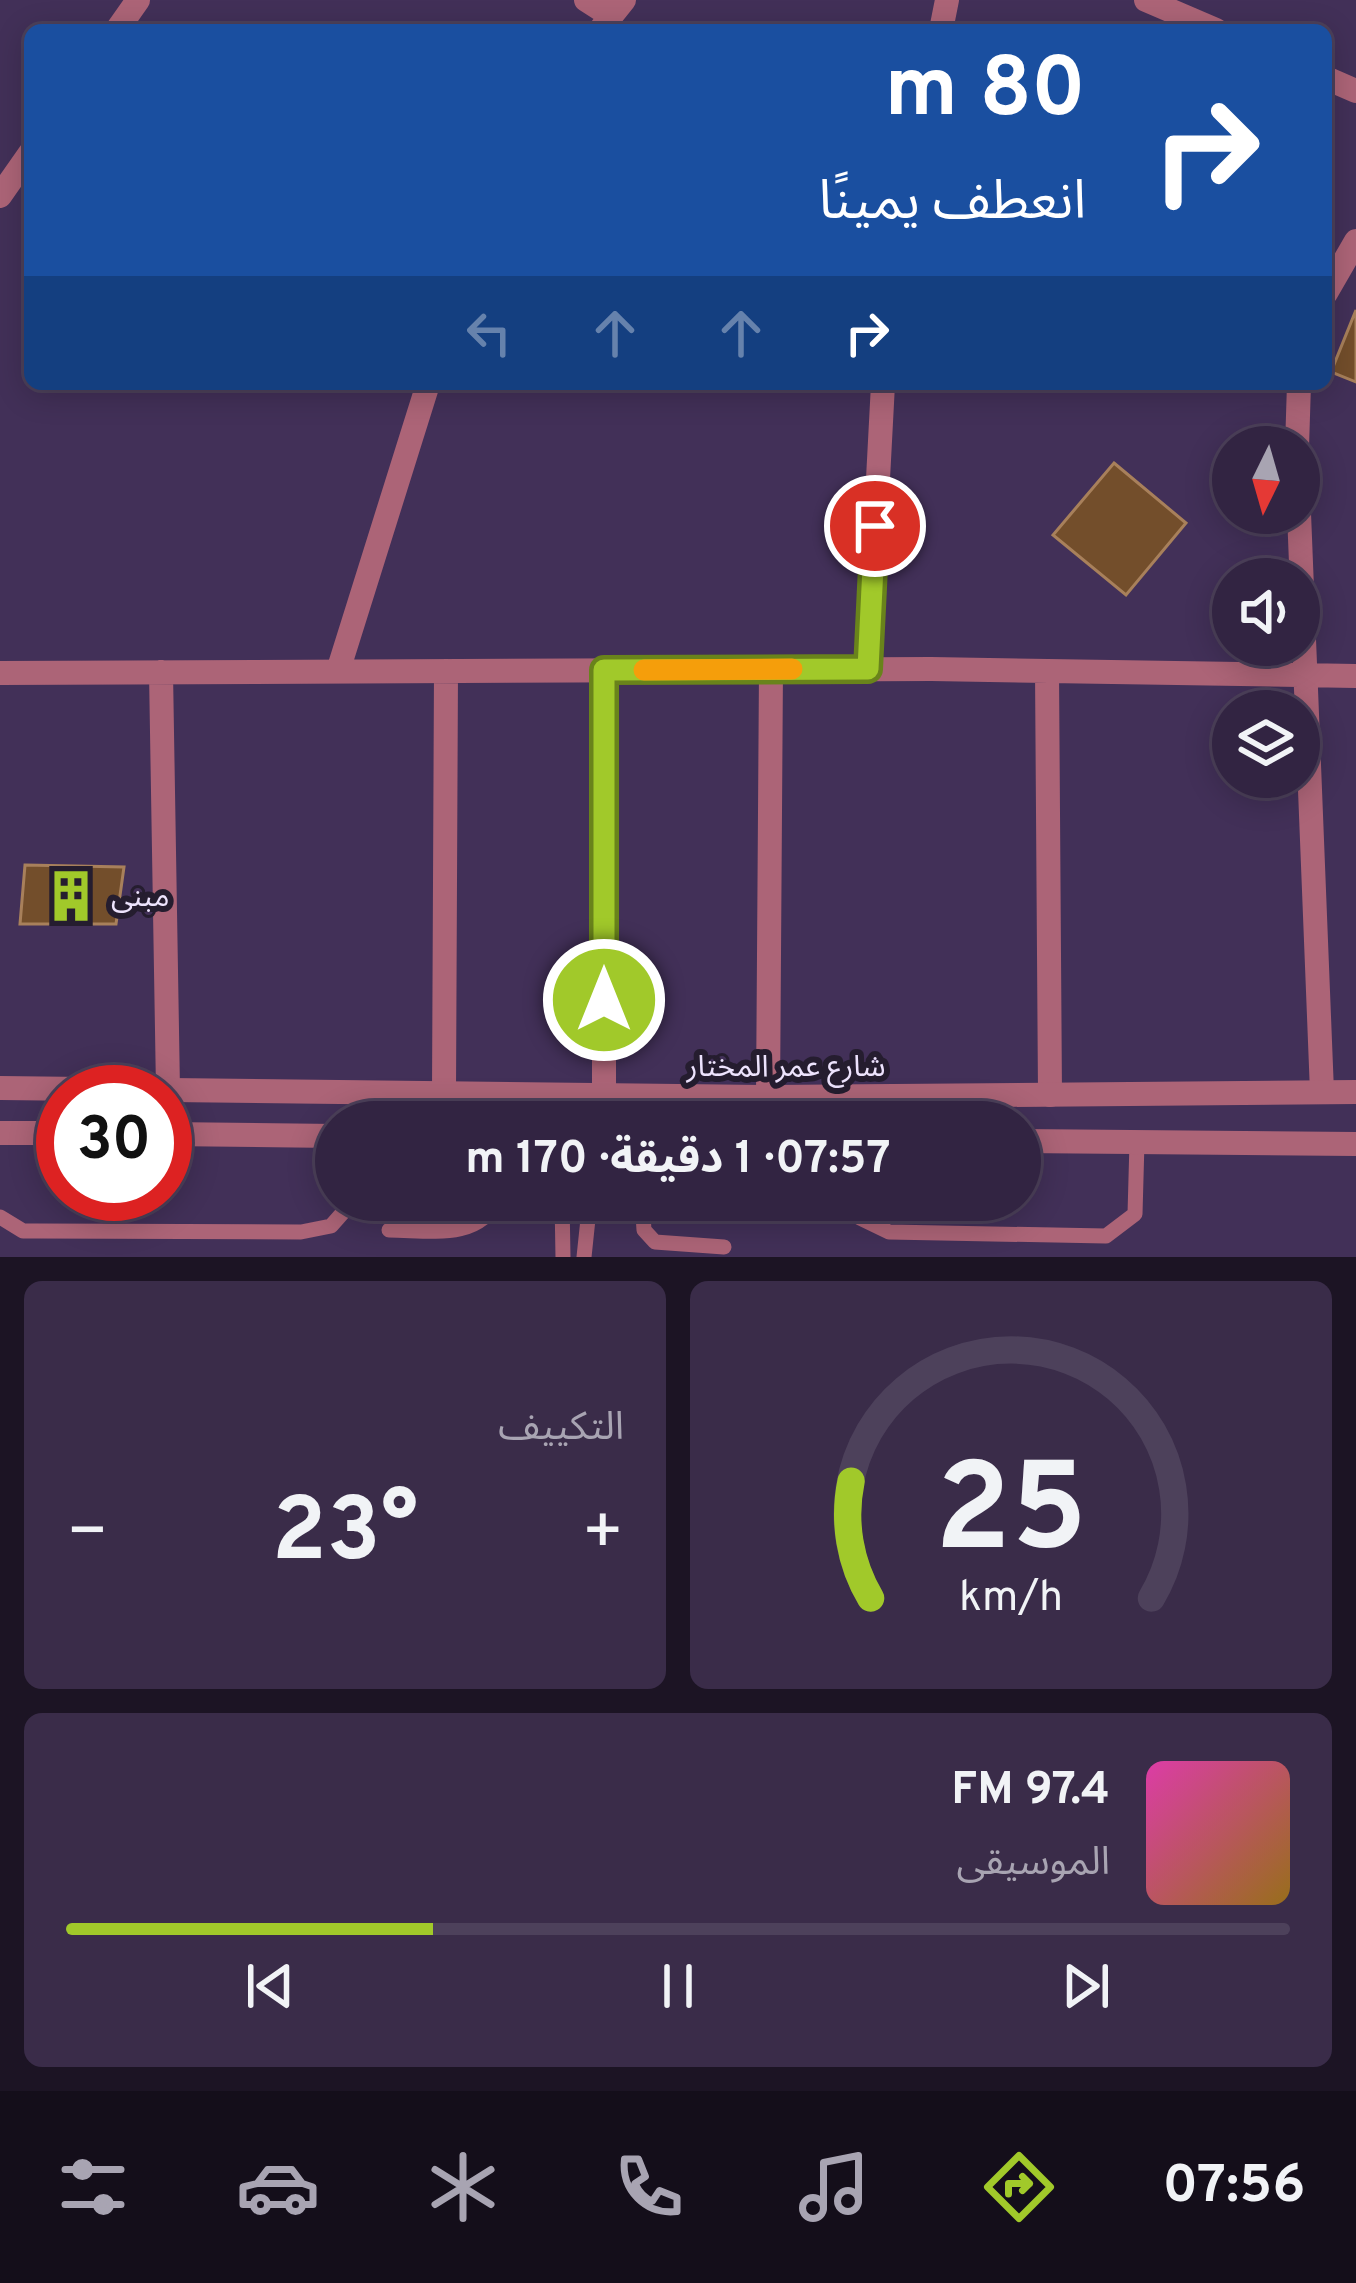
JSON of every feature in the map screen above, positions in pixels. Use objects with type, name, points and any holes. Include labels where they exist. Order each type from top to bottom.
[{"type":"street","points":[[586,0],[611,16]]},
{"type":"street","points":[[1146,0],[1202,24]]},
{"type":"street","points":[[0,196],[24,162]]},
{"type":"street","points":[[1332,283],[1356,241]]},
{"type":"street","points":[[338,671],[426,390]]},
{"type":"street","points":[[868,669],[883,390]]},
{"type":"street","points":[[1298,426],[1299,390]]},
{"type":"street","points":[[1299,534],[1322,1092]]},
{"type":"street","points":[[768,1096],[771,669]]},
{"type":"street","points":[[0,673],[868,669],[1356,676]]},
{"type":"street","points":[[604,670],[604,1095]]},
{"type":"street","points":[[444,1093],[446,671]]},
{"type":"street","points":[[1047,671],[1050,1094]]},
{"type":"street","points":[[161,672],[168,1065]]},
{"type":"street","name":"شارع عمر المختار","points":[[0,1088],[36,1088]]},
{"type":"street","name":"شارع عمر المختار","points":[[192,1090],[768,1096],[1356,1092]]},
{"type":"street","points":[[0,1132],[36,1133]]},
{"type":"street","points":[[192,1134],[315,1136]]},
{"type":"street","points":[[1041,1141],[1356,1144]]},
{"type":"lane","points":[[868,1221],[889,1232],[1106,1236],[1135,1214],[1137,1142]]},
{"type":"lane","points":[[0,1217],[23,1231],[301,1232],[335,1221]]},
{"type":"lane","points":[[389,1230],[462,1230],[482,1221]]},
{"type":"lane","points":[[562,1221],[563,1257]]},
{"type":"lane","points":[[584,1257],[588,1221]]},
{"type":"lane","points":[[643,1221],[655,1242],[724,1247]]},
{"type":"building","points":[[1356,310],[1356,382],[1332,370]]},
{"type":"building","points":[[1114,463],[1186,523],[1126,595],[1053,535]]},
{"type":"building","name":"مبنى","points":[[25,865],[124,867],[116,924],[20,924]]},
{"type":"slow traffic","points":[[644,670],[792,669]]},
{"type":"place","name":"مبنى","points":[[71,896]]},
{"type":"route","points":[[604,1000],[604,670],[868,669],[875,526]]}]
